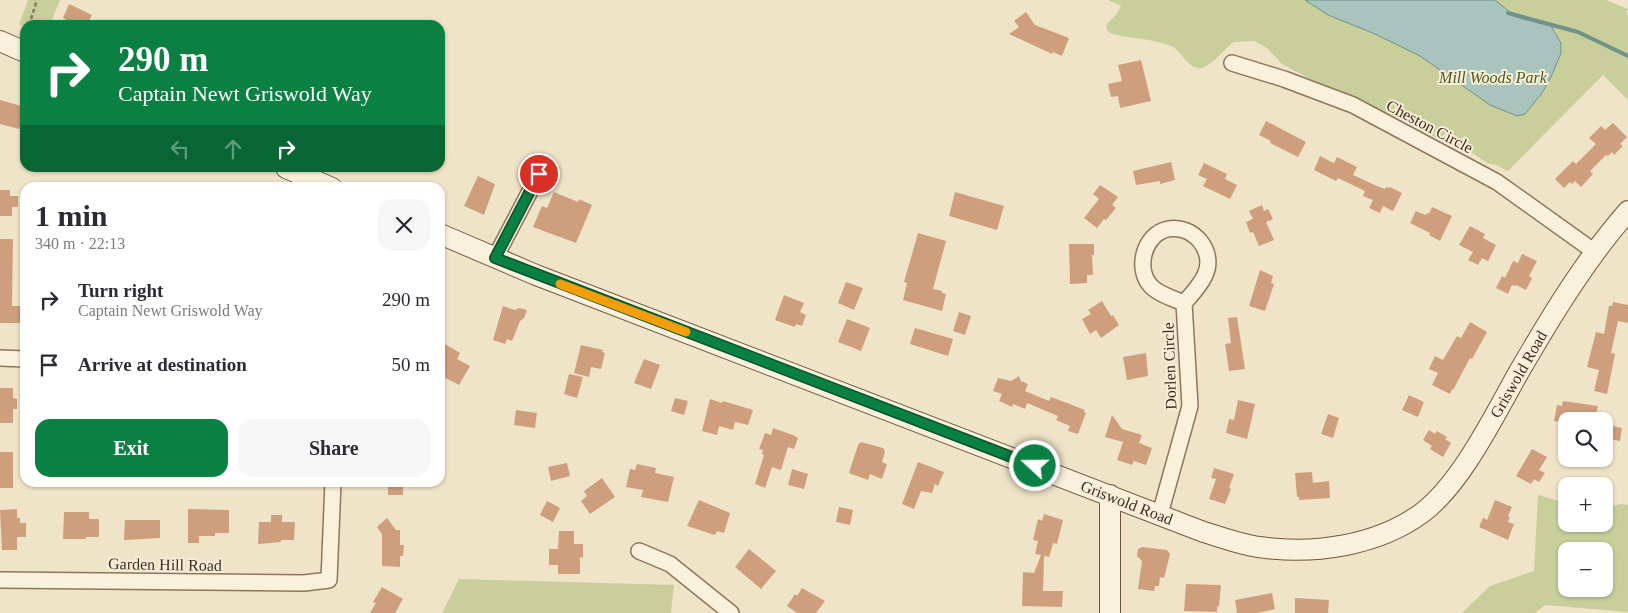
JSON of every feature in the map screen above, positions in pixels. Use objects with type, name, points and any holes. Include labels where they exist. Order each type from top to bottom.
[{"type":"street","points":[[0,41],[20,50]]},
{"type":"street","name":"Cheston Circle","points":[[1232,63],[1284,79],[1353,105],[1497,182],[1595,252]]},
{"type":"street","points":[[295,172],[318,182]]},
{"type":"street","points":[[495,258],[539,174]]},
{"type":"street","name":"Griswold Road","points":[[445,236],[495,258],[1201,531],[1240,543],[1260,547],[1290,549],[1328,547],[1360,542],[1387,533],[1407,523],[1437,499],[1465,464],[1533,347],[1595,252],[1628,210]]},
{"type":"street","name":"Dorlen Circle","points":[[1160,514],[1190,406],[1184,303],[1196,290],[1205,274],[1208,261],[1204,247],[1197,236],[1182,230],[1167,229],[1154,236],[1146,247],[1142,263],[1143,274],[1152,287],[1162,294],[1184,303]]},
{"type":"street","points":[[0,358],[20,358]]},
{"type":"street","name":"Garden Hill Road","points":[[0,580],[304,583],[329,580],[333,487]]},
{"type":"street","points":[[1110,495],[1110,613]]},
{"type":"street","points":[[639,551],[670,564],[730,613]]},
{"type":"path","points":[[31,20],[37,0]]},
{"type":"green space","points":[[28,0],[60,0],[52,20],[20,20]]},
{"type":"green space","name":"Mill Woods Park","points":[[1108,0],[1606,0],[1628,9],[1626,13],[1628,15],[1628,100],[1603,75],[1508,171],[1487,163],[1471,152],[1423,132],[1402,120],[1317,85],[1282,64],[1267,48],[1254,41],[1234,42],[1205,67],[1196,68],[1188,63],[1171,46],[1156,41],[1110,33],[1106,25],[1121,6]]},
{"type":"green space","points":[[1538,495],[1558,501],[1558,532],[1613,532],[1613,506],[1628,505],[1628,612],[1545,605],[1535,613],[1462,613],[1490,586],[1534,571]]},
{"type":"green space","points":[[459,579],[674,585],[671,613],[442,613]]},
{"type":"water","points":[[1305,0],[1495,0],[1516,17],[1551,26],[1561,43],[1561,53],[1542,93],[1525,114],[1517,116],[1490,105],[1420,56],[1375,34],[1328,15]]},
{"type":"building","points":[[69,4],[92,15],[90,20],[66,20],[63,18]]},
{"type":"building","points":[[1026,12],[1035,25],[1069,38],[1062,56],[1053,52],[1052,54],[1009,34],[1019,27],[1014,21]]},
{"type":"building","points":[[1141,60],[1151,101],[1120,108],[1118,96],[1111,97],[1108,84],[1122,81],[1118,65]]},
{"type":"building","points":[[0,100],[20,106],[19,129],[0,124]]},
{"type":"building","points":[[1266,121],[1306,142],[1298,157],[1270,143],[1271,141],[1259,135]]},
{"type":"building","points":[[1613,123],[1627,137],[1620,144],[1623,146],[1614,155],[1612,152],[1608,156],[1606,155],[1590,171],[1593,174],[1581,187],[1575,181],[1572,184],[1570,182],[1564,188],[1555,179],[1573,161],[1576,164],[1596,144],[1589,138],[1601,126],[1605,130]]},
{"type":"building","points":[[1320,156],[1334,163],[1337,157],[1357,167],[1353,175],[1385,189],[1390,187],[1402,193],[1393,211],[1383,206],[1380,213],[1369,208],[1373,200],[1363,196],[1365,191],[1338,178],[1336,181],[1314,170]]},
{"type":"building","points":[[1171,162],[1175,180],[1160,184],[1160,181],[1136,185],[1133,171]]},
{"type":"building","points":[[1204,163],[1227,174],[1225,179],[1237,185],[1230,199],[1203,186],[1207,179],[1198,175]]},
{"type":"building","points":[[478,176],[495,184],[484,215],[464,206]]},
{"type":"building","points":[[1100,185],[1118,197],[1112,205],[1116,208],[1097,228],[1084,218],[1099,199],[1093,194]]},
{"type":"building","points":[[0,190],[10,190],[10,196],[18,196],[18,207],[12,207],[12,216],[0,216]]},
{"type":"building","points":[[554,192],[578,202],[579,199],[592,205],[576,243],[533,227],[542,206],[547,208]]},
{"type":"building","points":[[955,192],[1004,206],[997,230],[949,216]]},
{"type":"building","points":[[1262,205],[1264,211],[1268,209],[1273,219],[1266,222],[1274,240],[1259,246],[1253,232],[1250,233],[1246,222],[1253,219],[1249,211]]},
{"type":"building","points":[[1432,207],[1452,216],[1440,241],[1429,235],[1430,233],[1410,223],[1416,211],[1426,215],[1427,213],[1429,214]]},
{"type":"building","points":[[1470,226],[1485,234],[1483,238],[1496,245],[1488,261],[1482,258],[1478,265],[1468,260],[1473,252],[1459,245]]},
{"type":"building","points":[[918,233],[946,241],[933,289],[946,294],[942,311],[903,300],[907,283],[904,282]]},
{"type":"building","points":[[0,239],[13,239],[12,306],[20,306],[20,323],[0,323]]},
{"type":"building","points":[[1069,244],[1094,244],[1094,255],[1092,255],[1093,275],[1087,275],[1087,283],[1070,284]]},
{"type":"building","points":[[1522,254],[1537,261],[1529,276],[1532,278],[1526,290],[1512,285],[1508,294],[1496,288],[1502,276],[1505,278],[1513,261],[1518,263]]},
{"type":"building","points":[[1260,270],[1273,276],[1271,283],[1274,284],[1265,311],[1249,306]]},
{"type":"building","points":[[846,282],[863,288],[854,310],[838,303]]},
{"type":"building","points":[[784,295],[804,303],[800,312],[806,315],[802,326],[796,324],[795,327],[775,320]]},
{"type":"building","points":[[1102,301],[1119,325],[1101,338],[1096,330],[1090,334],[1082,319],[1091,314],[1088,310]]},
{"type":"building","points":[[1613,302],[1628,305],[1628,323],[1618,321],[1611,353],[1615,354],[1607,394],[1594,391],[1599,370],[1587,367],[1596,332],[1604,334],[1609,306],[1612,306]]},
{"type":"building","points":[[503,306],[515,310],[519,308],[527,310],[524,318],[520,321],[512,341],[507,339],[505,344],[493,340]]},
{"type":"building","points":[[959,312],[971,316],[965,335],[953,331]]},
{"type":"building","points":[[1237,317],[1245,369],[1229,371],[1225,344],[1231,343],[1228,318]]},
{"type":"building","points":[[847,319],[870,328],[861,351],[838,342]]},
{"type":"building","points":[[1470,322],[1487,332],[1450,394],[1432,385],[1438,373],[1429,369],[1435,356],[1443,360],[1457,336],[1461,338]]},
{"type":"building","points":[[915,328],[953,339],[948,356],[910,344]]},
{"type":"building","points":[[445,344],[460,353],[457,359],[470,366],[459,385],[445,378]]},
{"type":"building","points":[[581,345],[603,350],[602,352],[605,353],[601,369],[591,367],[589,377],[574,373]]},
{"type":"building","points":[[1146,353],[1148,376],[1127,380],[1123,357]]},
{"type":"building","points":[[644,359],[660,365],[651,389],[634,383]]},
{"type":"building","points":[[569,374],[583,377],[577,398],[564,394]]},
{"type":"building","points":[[1019,376],[1021,381],[1028,384],[1025,391],[1049,401],[1051,397],[1085,410],[1084,412],[1086,413],[1078,434],[1068,431],[1070,426],[1056,420],[1058,416],[1027,403],[1025,409],[1013,404],[1012,407],[999,401],[1002,394],[993,391],[998,378],[1011,381]]},
{"type":"building","points":[[0,388],[13,388],[13,398],[17,399],[17,409],[13,409],[13,423],[0,423]]},
{"type":"building","points":[[1409,395],[1424,402],[1418,417],[1402,410]]},
{"type":"building","points":[[675,398],[688,401],[684,415],[671,411]]},
{"type":"building","points":[[710,399],[753,410],[748,425],[735,422],[733,430],[719,426],[717,435],[702,431]]},
{"type":"building","points":[[1238,400],[1255,404],[1247,439],[1226,433],[1229,419],[1234,420]]},
{"type":"building","points":[[1563,401],[1598,406],[1596,412],[1558,412],[1558,422],[1554,421],[1557,405],[1562,406]]},
{"type":"building","points":[[516,410],[537,413],[535,428],[514,425]]},
{"type":"building","points":[[1328,414],[1339,418],[1333,438],[1321,434]]},
{"type":"building","points":[[1112,415],[1122,429],[1142,435],[1139,443],[1152,448],[1146,465],[1134,461],[1132,465],[1117,460],[1123,442],[1105,437]]},
{"type":"building","points":[[1613,426],[1622,428],[1620,441],[1613,440]]},
{"type":"building","points":[[773,428],[798,438],[794,449],[788,447],[781,470],[772,467],[765,488],[755,484],[764,455],[762,454],[763,450],[759,449],[765,433],[771,435]]},
{"type":"building","points":[[1429,430],[1435,434],[1437,431],[1447,437],[1445,439],[1451,443],[1443,457],[1430,449],[1432,446],[1423,440]]},
{"type":"building","points":[[861,442],[883,448],[885,452],[882,462],[887,464],[882,479],[870,474],[868,480],[849,473],[858,445]]},
{"type":"building","points":[[1532,449],[1547,457],[1539,470],[1545,473],[1539,482],[1534,479],[1531,484],[1516,476]]},
{"type":"building","points":[[0,452],[13,452],[13,488],[0,488]]},
{"type":"building","points":[[918,462],[944,472],[938,486],[935,484],[932,493],[921,491],[914,509],[902,504]]},
{"type":"building","points":[[567,463],[570,476],[551,481],[548,467]]},
{"type":"building","points":[[637,464],[656,468],[655,473],[674,477],[668,502],[641,497],[643,490],[626,487],[630,469],[635,470]]},
{"type":"building","points":[[1214,468],[1234,474],[1225,504],[1209,499],[1216,479],[1211,478]]},
{"type":"building","points":[[792,469],[808,474],[804,489],[788,485]]},
{"type":"building","points":[[1312,472],[1313,483],[1329,481],[1330,498],[1299,500],[1299,497],[1297,497],[1295,473]]},
{"type":"building","points":[[602,478],[615,497],[590,514],[581,501],[587,496],[584,491]]},
{"type":"building","points":[[388,487],[403,487],[403,495],[388,495]]},
{"type":"building","points":[[699,500],[730,513],[724,533],[717,531],[715,535],[687,526]]},
{"type":"building","points":[[1495,500],[1512,507],[1508,516],[1510,517],[1508,522],[1514,524],[1508,540],[1479,527],[1483,518],[1487,520]]},
{"type":"building","points":[[547,501],[560,508],[553,522],[540,515]]},
{"type":"building","points":[[839,507],[853,510],[850,525],[836,522]]},
{"type":"building","points":[[17,509],[17,518],[20,518],[20,523],[26,523],[26,537],[17,537],[17,550],[2,550],[0,510]]},
{"type":"building","points":[[188,509],[229,510],[229,533],[215,533],[215,536],[199,536],[199,543],[188,543]]},
{"type":"building","points":[[64,512],[89,512],[89,519],[99,519],[99,537],[63,539]]},
{"type":"building","points":[[1044,514],[1063,520],[1057,544],[1053,543],[1049,557],[1044,556],[1043,591],[1063,591],[1062,607],[1022,606],[1023,572],[1034,573],[1041,555],[1035,554],[1038,541],[1033,540],[1038,519],[1042,521]]},
{"type":"building","points":[[271,515],[282,515],[282,522],[295,522],[294,540],[258,544],[259,522],[271,522]]},
{"type":"building","points":[[387,518],[396,530],[400,530],[400,545],[404,545],[403,556],[400,556],[400,567],[382,566],[382,534],[377,527]]},
{"type":"building","points":[[125,520],[160,520],[160,538],[124,540]]},
{"type":"building","points":[[559,531],[574,531],[574,544],[583,544],[583,558],[580,557],[580,574],[558,574],[558,565],[549,565],[549,549],[558,549]]},
{"type":"building","points":[[1142,547],[1167,550],[1170,554],[1164,578],[1160,577],[1159,586],[1155,586],[1154,591],[1138,589],[1142,561],[1137,556],[1138,549]]},
{"type":"building","points":[[749,549],[776,571],[761,589],[735,567]]},
{"type":"building","points":[[1186,584],[1221,585],[1217,612],[1184,611]]},
{"type":"building","points":[[382,587],[403,599],[395,613],[370,613],[376,603],[373,602]]},
{"type":"building","points":[[802,588],[825,601],[816,613],[797,613],[787,606],[795,594],[797,596]]},
{"type":"building","points":[[1272,593],[1275,609],[1257,613],[1237,613],[1235,600]]},
{"type":"building","points":[[1295,598],[1329,600],[1328,613],[1295,613]]},
{"type":"waterway","points":[[1508,13],[1578,32],[1628,56]]},
{"type":"slow traffic","points":[[560,284],[686,332]]},
{"type":"route","points":[[539,174],[495,258],[1035,466]]}]
